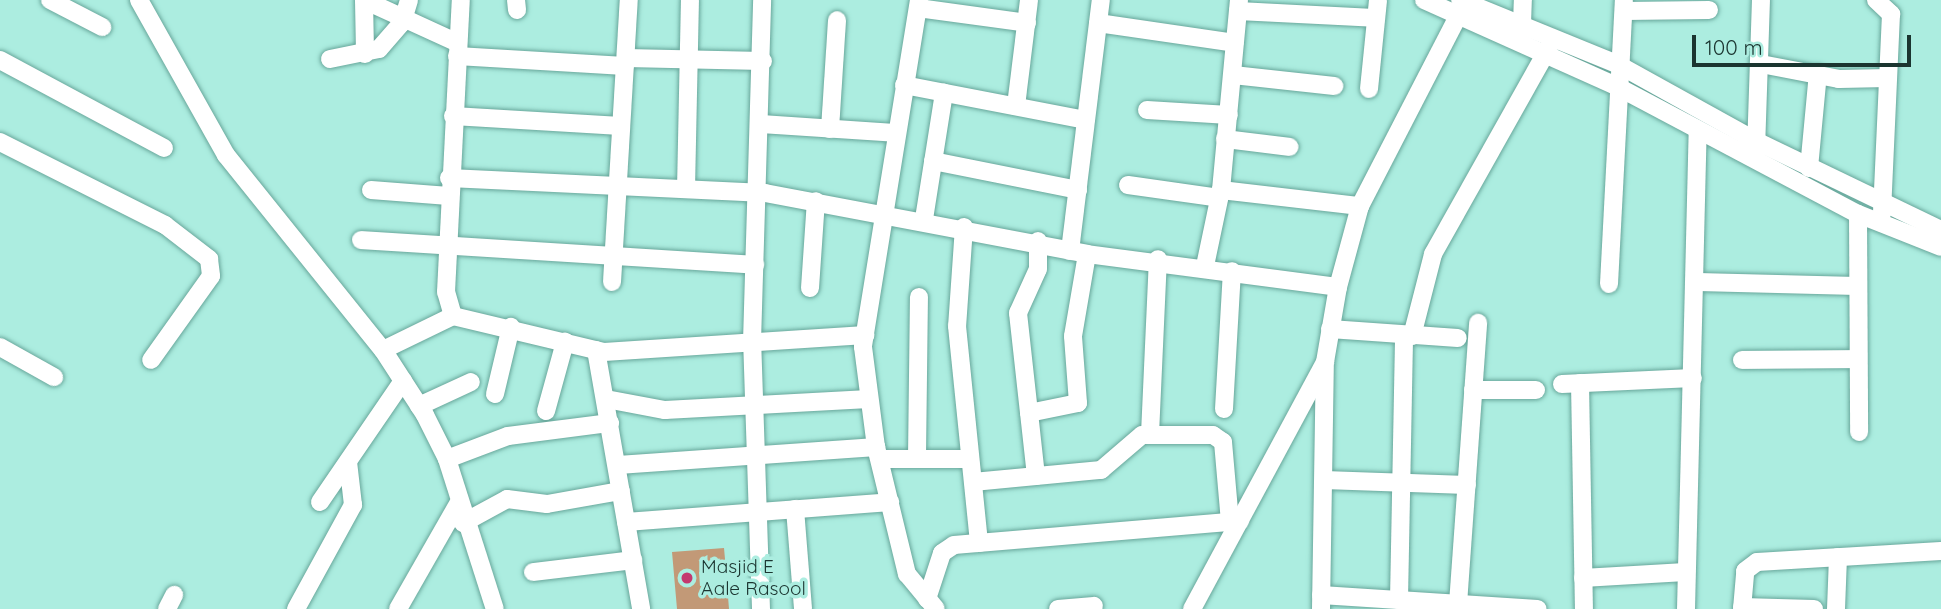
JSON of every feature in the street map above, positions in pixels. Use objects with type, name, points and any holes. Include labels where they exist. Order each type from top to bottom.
[{"type":"street","points":[[50,0],[102,27]]},
{"type":"street","points":[[139,0],[226,155],[383,350],[419,406],[447,459],[463,523],[495,609]]},
{"type":"street","points":[[364,0],[402,23],[457,49],[625,62],[689,59],[764,61]]},
{"type":"street","points":[[364,0],[365,54]]},
{"type":"street","points":[[330,59],[379,49],[402,23],[409,0]]},
{"type":"street","points":[[453,316],[447,249],[461,0]]},
{"type":"street","points":[[612,282],[629,0]]},
{"type":"street","points":[[686,189],[690,0]]},
{"type":"street","points":[[761,609],[752,342],[764,61],[762,0]]},
{"type":"street","points":[[1016,107],[1029,0]]},
{"type":"street","points":[[1029,413],[1078,403],[1073,336],[1079,253],[1078,190],[1101,0]]},
{"type":"street","points":[[1369,89],[1374,18],[1378,0]]},
{"type":"street","points":[[1424,0],[1462,7],[1522,24],[1619,65],[1756,141],[1882,205],[1941,230]]},
{"type":"street","points":[[1522,24],[1523,0]]},
{"type":"street","points":[[1755,162],[1761,64],[1761,0]]},
{"type":"street","points":[[1876,0],[1891,14],[1882,225]]},
{"type":"street","points":[[931,604],[907,575],[878,453],[869,399],[865,335],[895,133],[918,4],[1027,23]]},
{"type":"street","points":[[1609,284],[1616,86],[1625,5],[1709,10]]},
{"type":"street","points":[[1205,266],[1220,194],[1238,6],[1374,18]]},
{"type":"street","points":[[1462,7],[1546,55],[1616,86],[1698,132],[1858,214],[1941,247]]},
{"type":"street","points":[[1462,7],[1360,206],[1338,287],[1325,362],[1321,602],[1399,600],[1426,605],[1458,604],[1538,609]]},
{"type":"street","points":[[830,129],[837,20]]},
{"type":"street","points":[[1098,23],[1235,43]]},
{"type":"street","points":[[1399,600],[1399,482],[1408,336],[1433,254],[1546,55],[1553,37]]},
{"type":"street","points":[[0,60],[164,148]]},
{"type":"street","points":[[1761,64],[1818,73],[1888,78]]},
{"type":"street","points":[[1809,168],[1818,73]]},
{"type":"street","points":[[1233,75],[1334,86]]},
{"type":"street","points":[[904,85],[1086,120]]},
{"type":"street","points":[[924,219],[944,93]]},
{"type":"street","points":[[1147,110],[1228,115]]},
{"type":"street","points":[[453,116],[621,126]]},
{"type":"street","points":[[761,124],[895,133]]},
{"type":"street","points":[[1686,609],[1685,572],[1697,282],[1698,132]]},
{"type":"street","points":[[1226,139],[1290,147]]},
{"type":"street","points":[[0,142],[165,225],[209,259],[211,276],[151,360]]},
{"type":"street","points":[[933,161],[1078,190]]},
{"type":"street","points":[[1128,185],[1360,206]]},
{"type":"street","points":[[371,190],[618,186],[758,193],[884,211],[1038,241],[1079,253],[1205,266],[1338,287]]},
{"type":"street","points":[[810,288],[816,201]]},
{"type":"street","points":[[1858,214],[1859,432]]},
{"type":"street","points":[[964,227],[957,326],[979,543]]},
{"type":"street","points":[[361,240],[447,249],[755,265]]},
{"type":"street","points":[[1036,476],[1018,313],[1038,269],[1038,241]]},
{"type":"street","points":[[1150,434],[1158,260]]},
{"type":"street","points":[[1224,409],[1232,271]]},
{"type":"street","points":[[1697,282],[1858,286]]},
{"type":"street","points":[[917,457],[919,297]]},
{"type":"street","points":[[383,350],[453,316],[511,327],[596,350],[865,335]]},
{"type":"street","points":[[1458,604],[1478,323]]},
{"type":"street","points":[[495,394],[511,327]]},
{"type":"street","points":[[1330,330],[1458,338]]},
{"type":"street","points":[[546,411],[565,341]]},
{"type":"street","points":[[0,347],[54,377]]},
{"type":"street","points":[[596,350],[641,609]]},
{"type":"street","points":[[1742,360],[1858,359]]},
{"type":"street","points":[[1192,609],[1235,522],[1325,362]]},
{"type":"street","points":[[1584,609],[1571,383],[1693,378]]},
{"type":"street","points":[[320,502],[403,381]]},
{"type":"street","points":[[419,406],[471,382]]},
{"type":"street","points":[[1473,390],[1536,390]]},
{"type":"street","points":[[606,399],[636,399],[665,410],[754,402],[869,399]]},
{"type":"street","points":[[447,459],[508,436],[610,423]]},
{"type":"street","points":[[973,482],[1101,471],[1135,438],[1150,434],[1219,437],[1235,522]]},
{"type":"street","points":[[618,465],[755,455],[878,453],[970,458]]},
{"type":"street","points":[[296,609],[353,505],[348,462]]},
{"type":"street","points":[[1324,480],[1466,485]]},
{"type":"street","points":[[463,523],[507,499],[547,504],[621,491]]},
{"type":"street","points":[[398,609],[459,502]]},
{"type":"street","points":[[626,522],[890,502]]},
{"type":"street","points":[[795,509],[803,609]]},
{"type":"street","points":[[931,604],[947,548],[979,543],[1235,522]]},
{"type":"street","points":[[1814,609],[1742,608],[1748,565],[1838,556],[1941,551]]},
{"type":"street","points":[[1836,609],[1838,556]]},
{"type":"street","points":[[533,572],[633,559]]},
{"type":"street","points":[[1583,578],[1685,572]]},
{"type":"street","points":[[1058,609],[1094,606]]},
{"type":"building","name":"Masjid E Aale Rasool","points":[[724,548],[726,570],[699,572],[700,586],[727,584],[729,609],[677,609],[672,552]]},
{"type":"place","name":"Masjid E Aale Rasool","points":[[687,578]]}]
